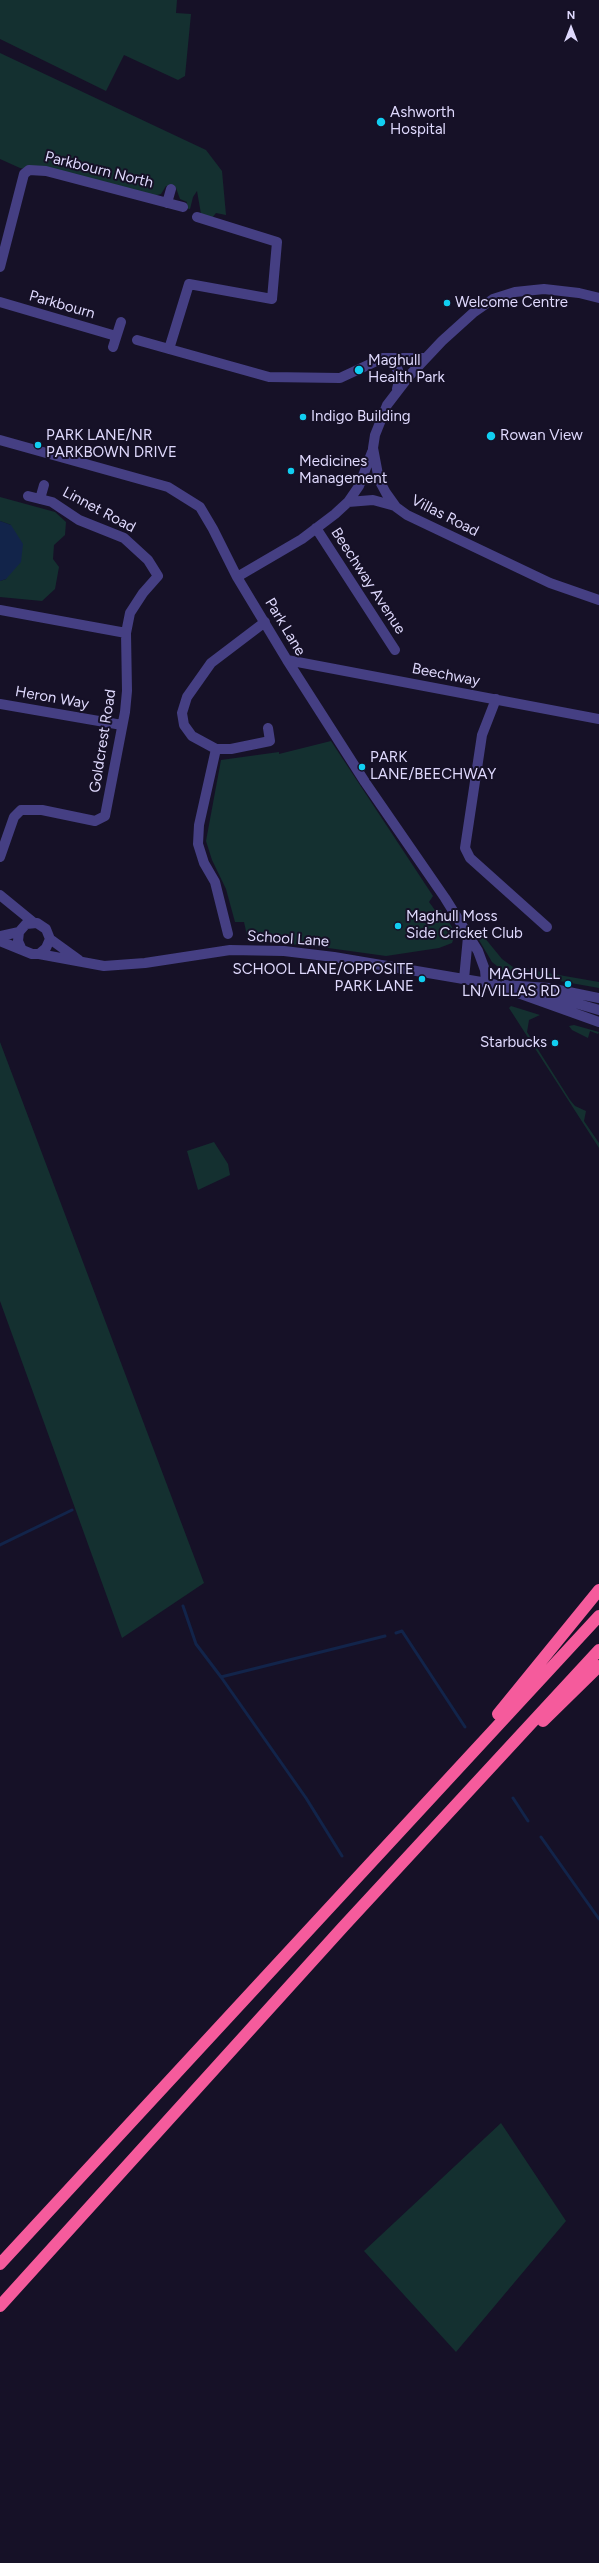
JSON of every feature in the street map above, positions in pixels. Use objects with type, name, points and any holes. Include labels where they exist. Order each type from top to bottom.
[{"type":"highway","points":[[430,1797],[599,1590]]},
{"type":"highway","points":[[0,2264],[430,1797],[599,1616]]},
{"type":"highway","points":[[0,2306],[338,1932],[599,1650]]},
{"type":"highway","points":[[501,1756],[555,1710],[599,1666]]},
{"type":"street","name":"Parkbourn North","points":[[0,266],[24,174],[29,170],[46,171],[184,207]]},
{"type":"street","name":"Parkbourn North","points":[[167,203],[171,189]]},
{"type":"street","points":[[169,349],[189,284],[272,300],[277,242],[197,217]]},
{"type":"street","name":"Villas Road","points":[[599,298],[579,293],[544,289],[515,292],[493,300],[473,313],[424,358],[397,391],[381,419],[374,448],[379,480],[396,507],[424,525],[550,583],[599,600]]},
{"type":"street","name":"Parkbourn","points":[[0,302],[116,336]]},
{"type":"street","points":[[113,347],[120,322]]},
{"type":"street","points":[[137,340],[269,377],[340,378],[383,358],[424,358]]},
{"type":"street","points":[[383,358],[392,362],[398,370],[399,383],[397,391]]},
{"type":"street","name":"Park Lane","points":[[0,440],[157,484],[187,497],[200,507],[207,516],[237,578],[287,660],[365,782],[445,898],[478,951],[489,983]]},
{"type":"street","points":[[237,578],[316,528],[348,502],[359,486],[374,448]]},
{"type":"street","name":"Linnet Road","points":[[40,499],[44,485]]},
{"type":"street","name":"Linnet Road","points":[[28,496],[52,502],[79,520],[124,538],[148,560],[158,576],[143,593],[130,613],[126,633]]},
{"type":"street","points":[[348,502],[373,500],[396,507]]},
{"type":"street","name":"Beechway Avenue","points":[[316,528],[395,650]]},
{"type":"street","points":[[0,610],[126,633]]},
{"type":"street","points":[[265,622],[211,663],[184,702],[182,719],[187,731],[198,740],[216,749],[231,749],[270,741],[268,728]]},
{"type":"street","name":"Goldcrest Road","points":[[0,857],[14,817],[21,810],[42,810],[95,821],[104,818],[107,813],[127,691],[126,633]]},
{"type":"street","name":"Beechway","points":[[287,660],[599,719]]},
{"type":"street","points":[[496,699],[482,735],[465,848],[470,858],[547,927]]},
{"type":"street","name":"Heron Way","points":[[0,704],[122,726]]},
{"type":"street","points":[[216,749],[199,825],[198,844],[204,863],[216,882],[228,934]]},
{"type":"street","points":[[0,894],[12,902],[33,922],[20,930],[0,936]]},
{"type":"street","points":[[12,902],[20,930],[18,941],[22,950]]},
{"type":"street","name":"School Lane","points":[[33,922],[46,929],[50,939],[80,962]]},
{"type":"street","points":[[464,979],[468,937]]},
{"type":"street","points":[[39,954],[46,948],[50,939]]},
{"type":"street","name":"School Lane","points":[[0,941],[32,954],[104,966],[145,963],[212,952],[251,950],[334,957],[489,983],[549,988],[599,998]]},
{"type":"street","name":"School Lane","points":[[489,983],[599,1022]]},
{"type":"street","name":"School Lane","points":[[521,986],[599,1010]]},
{"type":"green space","points":[[0,0],[177,0],[176,13],[191,14],[185,76],[178,80],[124,55],[106,91],[0,39]]},
{"type":"green space","points":[[0,53],[206,150],[222,171],[226,215],[216,213],[212,218],[201,214],[197,191],[193,197],[190,209],[185,208],[187,202],[180,199],[176,188],[166,186],[161,194],[153,196],[20,168],[0,159]]},
{"type":"green space","points":[[0,497],[55,512],[66,522],[65,535],[54,545],[53,559],[59,567],[55,589],[42,601],[0,597],[0,581],[6,579],[11,525],[0,521]]},
{"type":"green space","points":[[331,741],[433,896],[429,902],[434,909],[441,910],[452,927],[455,934],[452,943],[439,948],[386,956],[321,947],[248,940],[244,922],[235,922],[226,889],[212,860],[206,841],[221,760],[279,752],[279,754]]},
{"type":"green space","points":[[484,937],[502,959],[513,967],[599,982],[599,988],[503,971],[492,962],[479,940]]},
{"type":"green space","points":[[511,1006],[540,1015],[529,1020],[527,1032],[570,1100],[575,1106],[586,1111],[584,1121],[599,1143],[599,1148],[509,1008]]},
{"type":"green space","points":[[574,1025],[599,1032],[598,1034],[590,1031],[588,1038],[572,1030],[569,1026]]},
{"type":"green space","points":[[0,1042],[204,1583],[122,1638],[0,1301]]},
{"type":"green space","points":[[214,1142],[228,1164],[230,1175],[198,1190],[187,1151]]},
{"type":"green space","points":[[501,2123],[566,2221],[456,2352],[364,2251]]},
{"type":"water","points":[[0,521],[11,525],[23,544],[21,562],[6,579],[0,581]]},
{"type":"waterway","points":[[0,1545],[72,1510]]},
{"type":"waterway","points":[[183,1606],[196,1644],[221,1677]]},
{"type":"waterway","points":[[396,1633],[402,1631],[465,1727]]},
{"type":"waterway","points":[[342,1856],[306,1798],[221,1677],[385,1636]]},
{"type":"waterway","points":[[513,1798],[528,1821]]},
{"type":"waterway","points":[[541,1837],[599,1919]]},
{"type":"place","name":"Ashworth Hospital","points":[[381,122]]},
{"type":"place","name":"Welcome Centre","points":[[447,303]]},
{"type":"place","name":"Maghull Health Park","points":[[359,370]]},
{"type":"place","name":"Indigo Building","points":[[303,417]]},
{"type":"place","name":"Rowan View","points":[[491,436]]},
{"type":"place","name":"PARK LANE/NR PARKBOWN DRIVE","points":[[38,445]]},
{"type":"place","name":"Medicines Management","points":[[291,471]]},
{"type":"place","name":"PARK LANE/BEECHWAY","points":[[362,767]]},
{"type":"place","name":"Maghull Moss Side Cricket Club","points":[[398,926]]},
{"type":"place","name":"SCHOOL LANE/OPPOSITE PARK LANE","points":[[422,979]]},
{"type":"place","name":"MAGHULL LN/VILLAS RD","points":[[568,984]]},
{"type":"place","name":"Starbucks","points":[[555,1043]]}]
